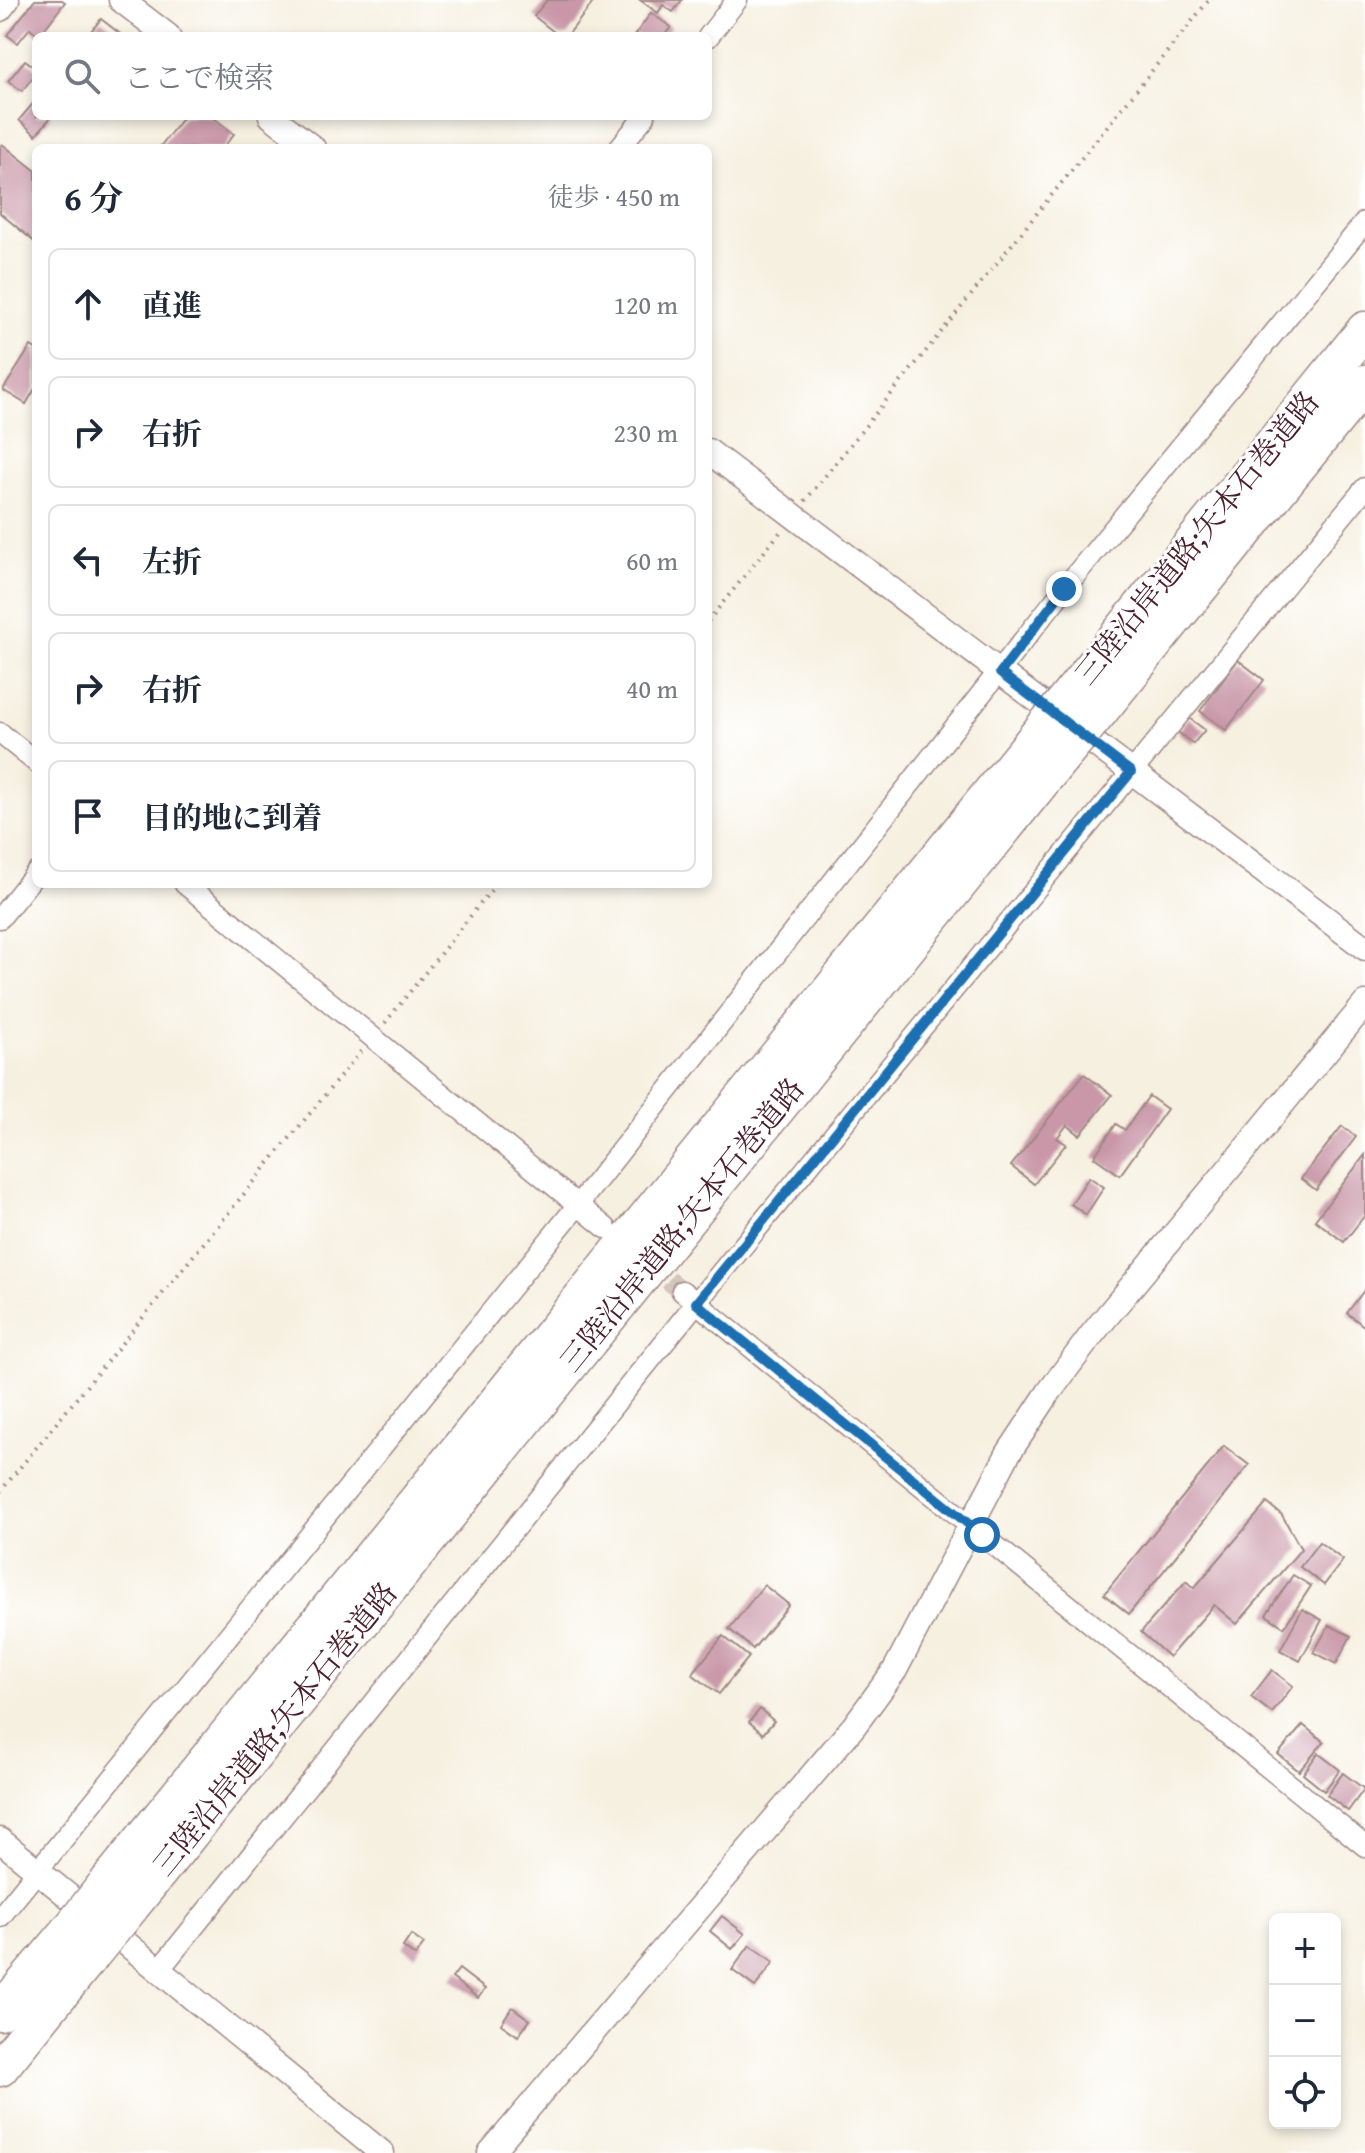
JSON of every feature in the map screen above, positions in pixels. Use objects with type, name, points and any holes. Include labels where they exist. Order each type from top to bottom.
[{"type":"highway","name":"三陸沿岸道路;矢本石巻道路","points":[[1087,700],[1365,330]]},
{"type":"highway","name":"三陸沿岸道路;矢本石巻道路","points":[[0,2068],[78,1946],[116,1898],[1087,700],[1365,383]]},
{"type":"highway","name":"三陸沿岸道路;矢本石巻道路","points":[[0,2012],[78,1946]]},
{"type":"street","points":[[0,9],[7,0]]},
{"type":"street","points":[[121,0],[163,32]]},
{"type":"street","points":[[712,32],[737,0]]},
{"type":"street","points":[[276,120],[308,144]]},
{"type":"street","points":[[622,144],[642,120]]},
{"type":"street","points":[[0,1917],[577,1206],[1064,589],[1365,222]]},
{"type":"street","points":[[712,454],[1365,948]]},
{"type":"street","points":[[159,1970],[689,1297],[1131,772],[1365,488]]},
{"type":"street","points":[[0,733],[32,759]]},
{"type":"street","points":[[0,918],[32,878]]},
{"type":"street","points":[[190,888],[606,1228]]},
{"type":"street","points":[[490,2153],[854,1726],[895,1670],[1008,1454],[1049,1392],[1093,1333],[1365,1004]]},
{"type":"street","points":[[689,1297],[1365,1846]]},
{"type":"street","points":[[0,1840],[382,2153]]},
{"type":"path","points":[[712,616],[1209,0]]},
{"type":"path","points":[[0,1492],[493,888]]},
{"type":"building","points":[[35,0],[65,2],[42,32],[30,28],[18,43],[7,35]]},
{"type":"building","points":[[547,0],[595,0],[570,32],[554,32],[534,16]]},
{"type":"building","points":[[640,0],[682,0],[673,12],[663,5],[658,13]]},
{"type":"building","points":[[651,13],[671,27],[667,32],[637,32]]},
{"type":"building","points":[[101,19],[118,32],[90,32]]},
{"type":"building","points":[[25,60],[32,65],[32,78],[22,91],[8,81]]},
{"type":"building","points":[[32,105],[32,120],[49,120],[36,135],[19,120]]},
{"type":"building","points":[[181,120],[216,120],[234,134],[226,144],[162,144]]},
{"type":"building","points":[[2,144],[32,168],[32,240],[0,213]]},
{"type":"building","points":[[32,347],[32,394],[26,404],[3,390]]},
{"type":"building","points":[[1238,660],[1264,680],[1226,730],[1200,711]]},
{"type":"building","points":[[1189,718],[1205,730],[1193,744],[1178,732]]},
{"type":"building","points":[[1084,1074],[1112,1095],[1080,1135],[1067,1125],[1057,1138],[1066,1144],[1034,1184],[1011,1166]]},
{"type":"building","points":[[1149,1096],[1167,1109],[1120,1175],[1094,1157],[1116,1124],[1125,1130]]},
{"type":"building","points":[[1342,1126],[1356,1137],[1316,1190],[1301,1179]]},
{"type":"building","points":[[1365,1155],[1365,1215],[1344,1242],[1315,1220]]},
{"type":"building","points":[[1089,1177],[1104,1187],[1086,1215],[1071,1204]]},
{"type":"building","points":[[1365,1289],[1365,1327],[1347,1313]]},
{"type":"building","points":[[1224,1446],[1249,1465],[1129,1614],[1104,1594]]},
{"type":"building","points":[[1267,1503],[1282,1515],[1301,1549],[1237,1624],[1214,1605],[1169,1657],[1141,1632],[1186,1581],[1194,1588]]},
{"type":"building","points":[[1319,1542],[1343,1560],[1324,1585],[1300,1567]]},
{"type":"building","points":[[1293,1575],[1311,1586],[1284,1627],[1266,1615]]},
{"type":"building","points":[[764,1585],[789,1605],[753,1649],[729,1629]]},
{"type":"building","points":[[1302,1609],[1322,1620],[1300,1661],[1280,1650]]},
{"type":"building","points":[[1329,1625],[1351,1636],[1336,1664],[1314,1652]]},
{"type":"building","points":[[723,1636],[749,1657],[719,1694],[692,1674]]},
{"type":"building","points":[[1272,1670],[1293,1686],[1272,1713],[1251,1697]]},
{"type":"building","points":[[760,1709],[774,1721],[763,1734],[749,1722]]},
{"type":"building","points":[[1303,1725],[1324,1742],[1299,1771],[1278,1754]]},
{"type":"building","points":[[1318,1753],[1340,1770],[1324,1791],[1303,1774]]},
{"type":"building","points":[[1343,1773],[1364,1789],[1348,1811],[1327,1795]]},
{"type":"building","points":[[722,1916],[745,1934],[732,1949],[710,1931]]},
{"type":"building","points":[[411,1935],[424,1944],[415,1956],[403,1947]]},
{"type":"building","points":[[750,1945],[774,1962],[755,1987],[732,1970]]},
{"type":"building","points":[[459,1969],[485,1989],[478,1998],[452,1978]]},
{"type":"building","points":[[512,2007],[530,2020],[518,2036],[501,2024]]},
{"type":"tunnel","points":[[645,1261],[682,1291]]},
{"type":"route","points":[[982,1535],[696,1303],[1131,772],[1000,673],[1064,589]]}]
